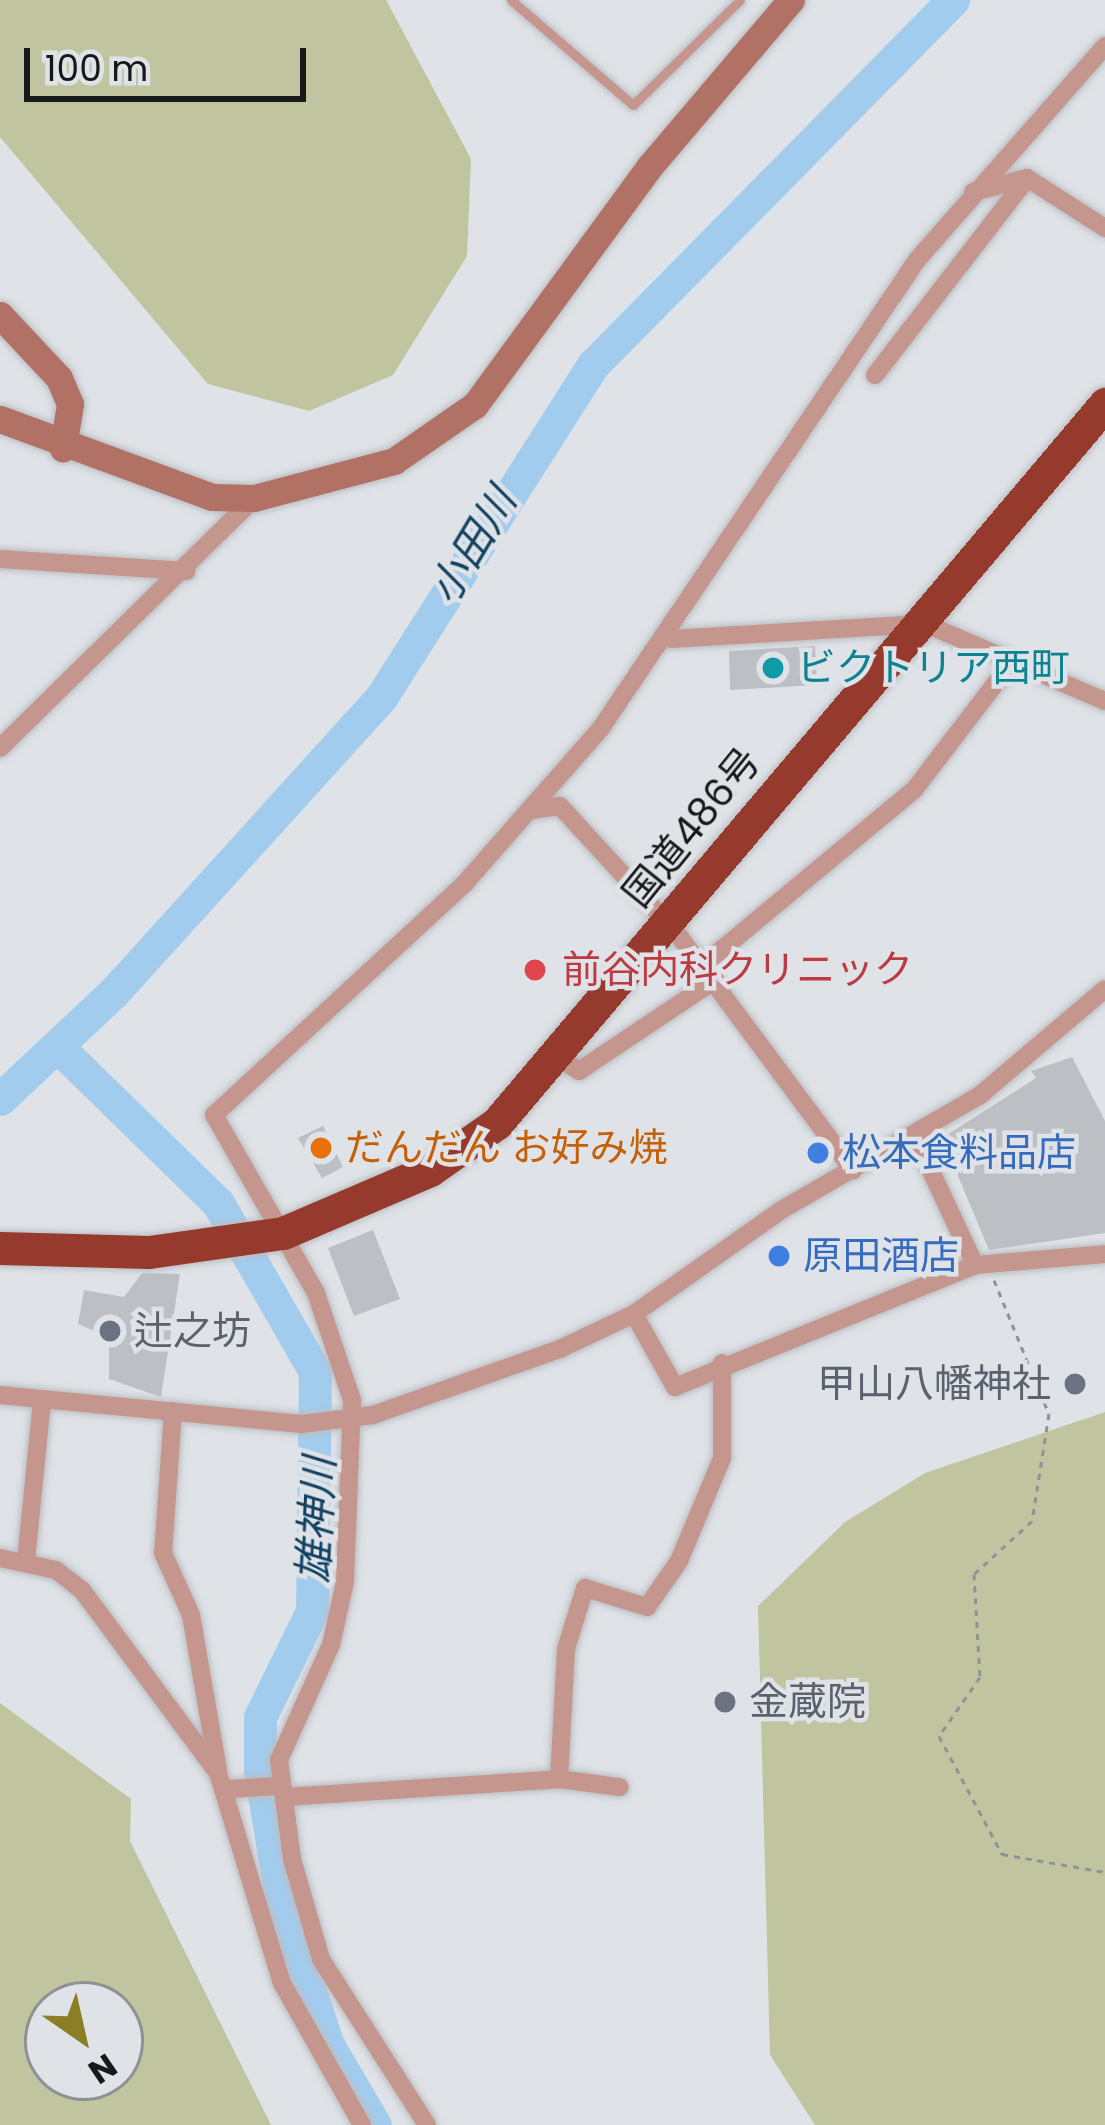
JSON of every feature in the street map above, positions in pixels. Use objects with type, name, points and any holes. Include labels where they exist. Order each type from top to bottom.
[{"type":"highway","name":"国道486号","points":[[0,1248],[215,1247],[279,1234],[430,1170],[559,1058],[913,625],[1105,404]]},
{"type":"street","points":[[0,419],[145,480],[254,498],[394,461],[475,405],[650,166],[791,0]]},
{"type":"street","points":[[428,2125],[321,1959],[277,1790],[345,1582],[348,1418],[316,1293],[214,1115],[532,810],[670,639],[856,347],[969,192],[1105,46]]},
{"type":"street","points":[[875,375],[1024,174],[1038,116]]},
{"type":"street","points":[[969,192],[1024,174]]},
{"type":"street","points":[[1024,174],[1105,228]]},
{"type":"street","points":[[0,314],[59,379],[70,404],[63,448]]},
{"type":"street","points":[[856,347],[912,323]]},
{"type":"street","points":[[0,748],[187,571],[254,498]]},
{"type":"street","points":[[0,559],[187,571]]},
{"type":"street","points":[[670,639],[913,625],[1105,700]]},
{"type":"street","points":[[559,1058],[579,1071],[709,973],[914,790],[1012,662]]},
{"type":"street","points":[[532,810],[560,806],[667,925],[709,973],[854,1170]]},
{"type":"street","points":[[0,1395],[302,1424],[348,1418],[634,1314],[854,1170],[915,1137],[1065,1033],[1105,989]]},
{"type":"street","points":[[915,1137],[982,1267]]},
{"type":"street","points":[[634,1314],[675,1387],[722,1363],[982,1267],[1105,1254]]},
{"type":"street","points":[[559,1779],[566,1649],[585,1588],[647,1607],[679,1561],[722,1458],[722,1363]]},
{"type":"street","points":[[26,1561],[42,1400]]},
{"type":"street","points":[[173,1411],[163,1553],[191,1615],[227,1783],[281,1983],[362,2125]]},
{"type":"street","points":[[0,1558],[26,1561],[82,1590],[227,1783],[277,1790],[559,1779],[619,1787]]},
{"type":"lane","points":[[513,1],[633,106],[740,0]]},
{"type":"path","points":[[982,1267],[1049,1414],[1032,1521],[974,1574],[980,1677],[939,1736],[1002,1854],[1105,1872]]},
{"type":"green space","points":[[0,0],[386,0],[471,159],[467,256],[393,375],[309,411],[208,384],[0,137]]},
{"type":"green space","points":[[1105,1412],[1105,2125],[815,2125],[770,2055],[758,1606],[845,1522],[925,1473]]},
{"type":"green space","points":[[0,1703],[131,1799],[130,1841],[271,2125],[0,2125]]},
{"type":"building","name":"ビクトリア西町","points":[[815,646],[817,685],[730,690],[729,651]]},
{"type":"building","points":[[1072,1057],[1105,1121],[1105,1233],[989,1250],[942,1138],[1036,1078],[1031,1071]]},
{"type":"building","points":[[323,1126],[343,1167],[322,1178],[298,1138]]},
{"type":"building","points":[[373,1230],[400,1299],[354,1316],[328,1248]]},
{"type":"building","points":[[142,1273],[180,1274],[161,1397],[109,1379],[109,1337],[78,1324],[84,1290],[124,1297]]},
{"type":"waterway","name":"小田川","points":[[0,1099],[114,992],[382,696],[593,365],[953,0]]},
{"type":"waterway","name":"雄神川","points":[[58,1047],[218,1203],[315,1372],[312,1611],[260,1717],[260,1771],[283,1909],[328,2045],[375,2125]]},
{"type":"place","name":"ビクトリア西町","points":[[773,668]]},
{"type":"place","name":"前谷内科クリニック","points":[[535,970]]},
{"type":"place","name":"だんだん お好み焼","points":[[321,1148]]},
{"type":"place","name":"松本食料品店","points":[[818,1153]]},
{"type":"place","name":"原田酒店","points":[[779,1256]]},
{"type":"place","name":"辻之坊","points":[[110,1331]]},
{"type":"place","name":"甲山八幡神社","points":[[1075,1384]]},
{"type":"place","name":"金蔵院","points":[[725,1702]]}]
